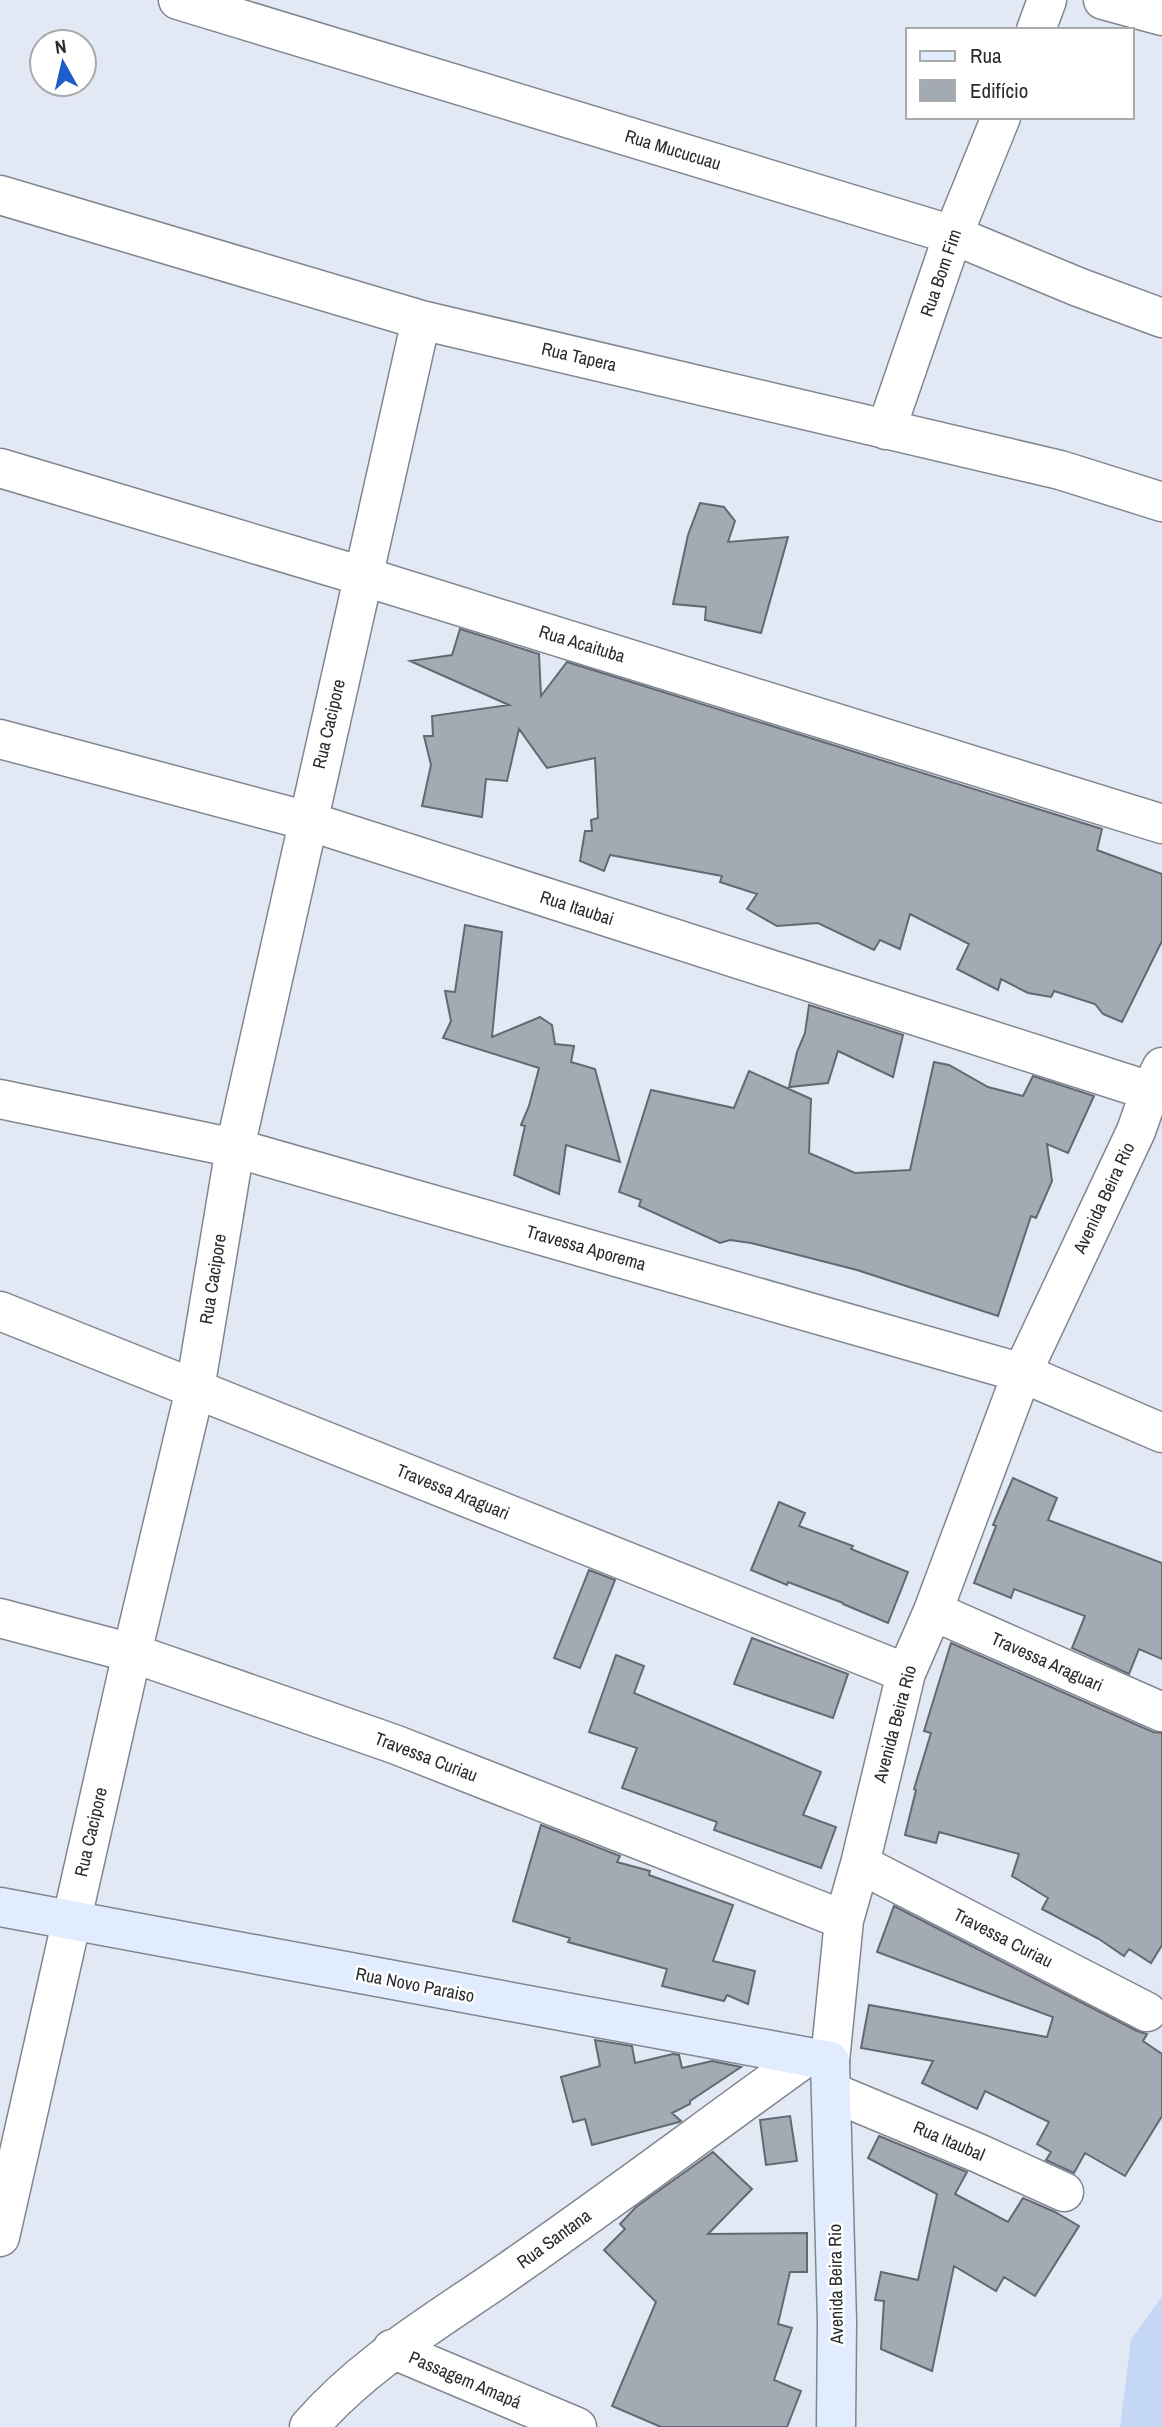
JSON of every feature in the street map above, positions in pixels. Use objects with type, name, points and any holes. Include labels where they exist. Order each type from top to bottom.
[{"type":"street","name":"Rua Mucucuau","points":[[178,0],[953,235],[1078,287],[1162,318]]},
{"type":"street","points":[[1036,28],[1047,0]]},
{"type":"street","points":[[1103,0],[1162,16]]},
{"type":"street","name":"Rua Bom Fim","points":[[886,430],[953,235],[999,119]]},
{"type":"street","name":"Rua Tapera","points":[[0,195],[421,320],[1060,470],[1162,502]]},
{"type":"street","name":"Rua Cacipore","points":[[0,2237],[132,1653],[195,1389],[235,1147],[421,320]]},
{"type":"street","name":"Rua Acaituba","points":[[0,468],[362,576],[1162,824]]},
{"type":"street","name":"Rua Itaubai","points":[[0,739],[307,821],[1156,1079]]},
{"type":"street","name":"Avenida Beira Rio","points":[[835,2427],[837,2321],[823,2070],[845,1920],[906,1673],[933,1612],[1022,1373],[1149,1136],[1156,1079]]},
{"type":"street","name":"Travessa Aporema","points":[[0,1100],[235,1147],[1022,1373],[1162,1433]]},
{"type":"street","name":"Travessa Araguari","points":[[0,1311],[906,1673]]},
{"type":"street","name":"Travessa Araguari","points":[[933,1612],[1162,1712]]},
{"type":"street","name":"Travessa Curiau","points":[[0,1618],[132,1653],[394,1744],[845,1920]]},
{"type":"street","name":"Travessa Curiau","points":[[860,1864],[1147,2011]]},
{"type":"street","name":"Rua Novo Paraiso","points":[[0,1907],[823,2070]]},
{"type":"street","name":"Rua Itaubal","points":[[823,2070],[978,2153],[1064,2192]]},
{"type":"street","name":"Rua Santana","points":[[309,2427],[330,2403],[392,2350],[509,2271],[823,2070]]},
{"type":"street","name":"Passagem Amapá","points":[[392,2350],[577,2427]]},
{"type":"shaded area","points":[[1162,2296],[1162,2427],[1120,2427],[1131,2340]]},
{"type":"building","points":[[700,503],[724,507],[735,521],[728,542],[788,537],[761,633],[705,620],[706,607],[673,604],[688,535]]},
{"type":"building","points":[[460,629],[539,654],[541,696],[567,662],[1102,829],[1097,850],[1162,874],[1162,941],[1122,1022],[1103,1014],[1095,1004],[1054,991],[1051,997],[1028,993],[1001,979],[998,990],[957,969],[969,944],[910,914],[900,949],[880,940],[874,950],[818,923],[777,926],[747,909],[757,894],[720,882],[722,876],[610,855],[604,871],[580,861],[585,831],[592,831],[591,820],[598,818],[595,758],[547,768],[519,729],[507,781],[486,779],[482,817],[422,806],[431,765],[424,736],[433,736],[432,716],[509,705],[410,661],[452,655]]},
{"type":"building","points":[[465,925],[502,932],[492,1037],[540,1017],[552,1025],[555,1044],[574,1046],[571,1062],[595,1069],[620,1162],[566,1145],[559,1194],[514,1175],[525,1126],[521,1125],[539,1068],[443,1038],[451,1021],[445,991],[455,992]]},
{"type":"building","points":[[809,1005],[903,1035],[893,1077],[838,1051],[828,1083],[789,1087],[797,1052],[805,1033]]},
{"type":"building","points":[[934,1062],[949,1065],[988,1087],[1023,1096],[1033,1076],[1094,1096],[1068,1153],[1047,1144],[1052,1181],[1036,1218],[1031,1216],[998,1316],[857,1270],[751,1243],[730,1240],[720,1243],[639,1206],[641,1200],[619,1192],[651,1090],[734,1108],[749,1071],[811,1099],[809,1153],[855,1173],[910,1170]]},
{"type":"building","points":[[1013,1478],[1057,1498],[1048,1520],[1162,1563],[1162,1659],[1139,1649],[1129,1674],[1072,1648],[1085,1616],[1014,1589],[1011,1598],[974,1583],[996,1526],[993,1525]]},
{"type":"building","points":[[779,1502],[805,1513],[799,1526],[853,1546],[851,1549],[908,1572],[888,1623],[843,1603],[751,1570]]},
{"type":"building","points":[[589,1570],[615,1580],[580,1668],[554,1658]]},
{"type":"building","points":[[752,1638],[848,1674],[833,1718],[734,1684]]},
{"type":"building","points":[[951,1643],[1153,1732],[1162,1733],[1162,1945],[1151,1963],[1129,1949],[1124,1956],[1099,1939],[1042,1909],[1048,1898],[1012,1876],[1019,1854],[939,1832],[936,1843],[905,1835],[916,1790],[914,1789],[931,1733],[924,1731]]},
{"type":"building","points":[[616,1655],[644,1666],[634,1693],[821,1772],[803,1815],[836,1827],[821,1868],[714,1830],[717,1822],[622,1788],[637,1748],[589,1732]]},
{"type":"building","points":[[541,1825],[620,1856],[617,1862],[650,1871],[649,1875],[733,1905],[713,1961],[755,1971],[748,2004],[727,1995],[724,2001],[662,1986],[667,1969],[568,1942],[570,1938],[513,1921]]},
{"type":"building","points":[[894,1906],[1147,2034],[1143,2041],[1162,2054],[1162,2116],[1125,2176],[1085,2153],[1074,2173],[1046,2160],[1051,2152],[1037,2144],[1049,2122],[985,2091],[977,2109],[922,2083],[933,2061],[861,2048],[869,2005],[1047,2037],[1053,2017],[877,1952]]},
{"type":"building","points":[[595,2040],[632,2046],[635,2063],[673,2054],[679,2055],[682,2068],[712,2061],[741,2067],[690,2101],[690,2104],[672,2113],[681,2121],[592,2145],[585,2119],[573,2122],[561,2077],[600,2066]]},
{"type":"building","points":[[790,2116],[797,2161],[766,2165],[760,2120]]},
{"type":"building","points":[[879,2136],[967,2172],[955,2194],[1008,2222],[1023,2198],[1079,2226],[1035,2296],[1004,2277],[996,2291],[954,2266],[932,2371],[881,2349],[884,2301],[875,2300],[881,2272],[918,2280],[937,2194],[868,2158]]},
{"type":"building","points":[[713,2152],[752,2189],[708,2234],[807,2233],[807,2272],[790,2272],[778,2324],[792,2328],[774,2380],[801,2391],[787,2427],[661,2427],[612,2406],[656,2302],[604,2250],[625,2229],[620,2224],[636,2207]]}]
